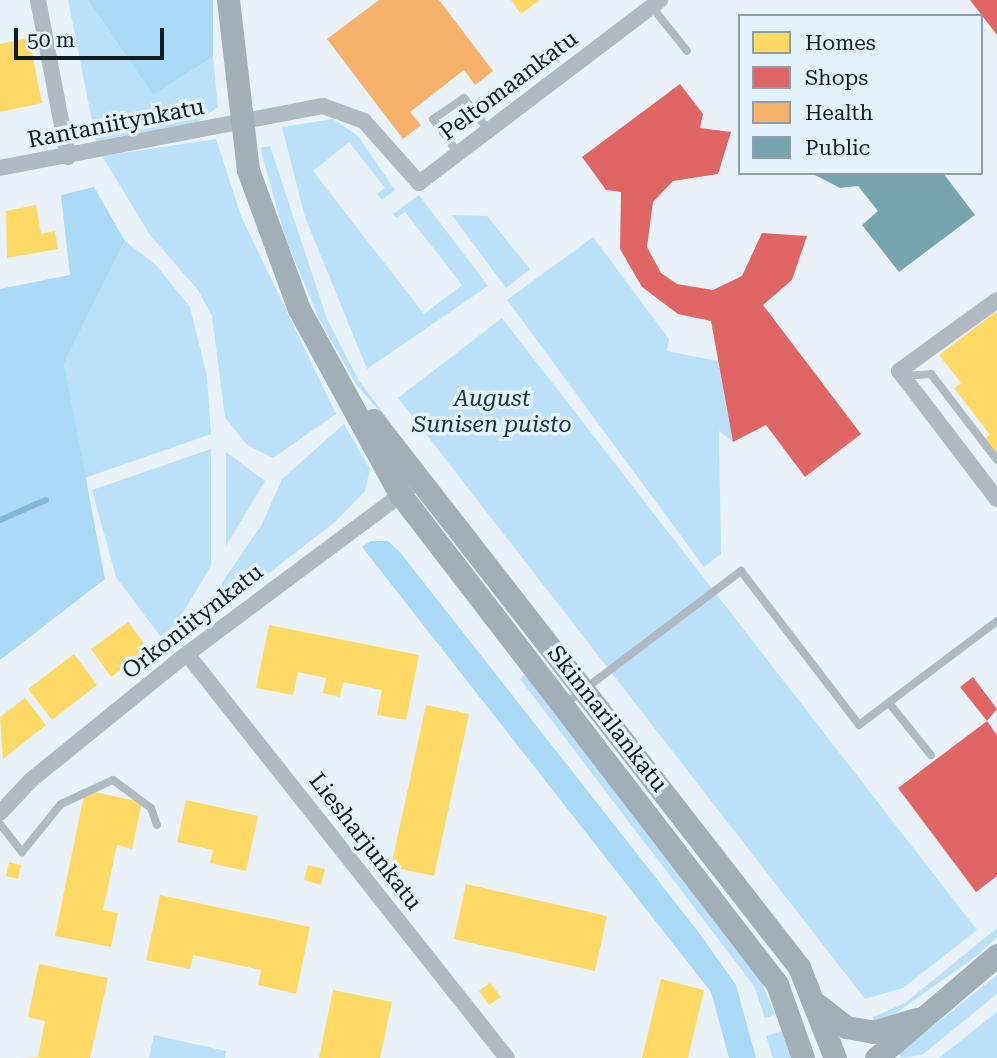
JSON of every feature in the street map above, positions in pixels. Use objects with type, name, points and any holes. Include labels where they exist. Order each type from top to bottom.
[{"type":"main road","name":"Skinnarilankatu","points":[[228,0],[240,123],[264,224],[289,285],[351,396],[400,494],[565,705],[777,984],[794,1018],[803,1058]]},
{"type":"main road","name":"Skinnarilankatu","points":[[351,396],[423,478],[799,967],[818,1005],[834,1058]]},
{"type":"main road","points":[[876,1058],[919,1018],[997,955]]},
{"type":"main road","points":[[818,1005],[846,1027],[873,1032]]},
{"type":"main road","points":[[794,1018],[823,1058]]},
{"type":"main road","points":[[834,1058],[873,1032],[919,1018]]},
{"type":"street","points":[[38,0],[68,157]]},
{"type":"street","name":"Peltomaankatu","points":[[419,183],[656,3]]},
{"type":"street","name":"Rantaniitynkatu","points":[[0,169],[323,106],[350,112],[419,183]]},
{"type":"street","points":[[997,300],[902,373],[997,499]]},
{"type":"street","name":"Orkoniitynkatu","points":[[0,813],[31,779],[187,654],[423,478]]},
{"type":"street","name":"Liesharjunkatu","points":[[187,654],[507,1058]]},
{"type":"lane","points":[[656,3],[687,51]]},
{"type":"lane","points":[[458,153],[433,119],[464,98],[488,130]]},
{"type":"lane","points":[[902,373],[931,374],[997,460]]},
{"type":"lane","points":[[565,705],[741,570],[859,725],[997,621]]},
{"type":"lane","points":[[889,703],[931,755]]},
{"type":"lane","points":[[0,824],[22,852],[61,804],[113,780],[151,808],[158,825]]},
{"type":"green space","points":[[68,0],[88,0],[153,95],[213,57],[218,107],[197,122],[96,141]]},
{"type":"green space","points":[[333,119],[358,136],[395,190],[382,200],[377,194],[385,188],[349,142],[313,171],[424,314],[462,285],[405,212],[396,218],[393,214],[419,195],[488,286],[367,369],[305,217],[282,127]]},
{"type":"green space","points":[[216,139],[241,216],[336,414],[273,458],[247,445],[225,417],[212,316],[198,290],[150,235],[102,156]]},
{"type":"green space","points":[[270,146],[327,319],[358,379],[395,429],[356,384],[319,319],[285,237],[260,148]]},
{"type":"green space","points":[[452,215],[487,216],[530,269],[506,288]]},
{"type":"green space","points":[[593,237],[669,339],[667,351],[718,361],[733,442],[719,431],[721,554],[704,567],[507,300]]},
{"type":"green space","points":[[125,241],[155,264],[190,307],[207,376],[211,434],[82,479],[64,364]]},
{"type":"green space","name":"August Sunisen puisto","points":[[502,318],[977,930],[903,988],[865,999],[398,398]]},
{"type":"green space","points":[[344,424],[370,469],[365,491],[335,522],[184,639],[262,524],[282,479]]},
{"type":"green space","points":[[211,449],[211,566],[172,631],[160,636],[116,577],[92,490]]},
{"type":"green space","points":[[226,452],[265,481],[226,546]]},
{"type":"green space","points":[[526,672],[760,978],[775,1015],[765,1018],[754,986],[520,679]]},
{"type":"green space","points":[[997,928],[997,937],[975,957],[892,1016],[873,1023],[873,1017],[905,1003]]},
{"type":"green space","points":[[997,975],[997,994],[922,1055],[901,1058],[899,1053]]},
{"type":"green space","points":[[997,1012],[997,1058],[939,1058]]},
{"type":"green space","points":[[782,1031],[792,1058],[773,1058],[766,1036]]},
{"type":"green space","points":[[154,1035],[226,1051],[225,1058],[149,1058]]},
{"type":"shaded area","points":[[88,0],[213,0],[213,57],[153,95]]},
{"type":"shaded area","points":[[94,187],[125,241],[64,364],[105,579],[0,660],[0,289],[70,275],[61,195]]},
{"type":"shaded area","points":[[371,541],[388,541],[399,551],[700,934],[736,985],[756,1058],[729,1058],[711,992],[362,547]]},
{"type":"building: Homes","points":[[511,0],[540,0],[521,14]]},
{"type":"building: Homes","points":[[29,38],[42,103],[0,112],[0,44]]},
{"type":"building: Homes","points":[[36,205],[41,234],[55,231],[58,249],[7,258],[6,211]]},
{"type":"building: Homes","points":[[997,311],[997,458],[983,440],[990,435],[954,388],[961,383],[939,355]]},
{"type":"building: Homes","points":[[128,622],[149,650],[111,677],[91,649]]},
{"type":"building: Homes","points":[[269,625],[419,655],[406,720],[377,715],[382,690],[343,682],[340,697],[323,693],[326,678],[298,672],[293,695],[256,688]]},
{"type":"building: Homes","points":[[74,654],[97,685],[52,720],[28,689]]},
{"type":"building: Homes","points":[[25,698],[46,725],[3,759],[0,717]]},
{"type":"building: Homes","points":[[426,705],[469,714],[434,876],[391,867]]},
{"type":"building: Homes","points":[[85,790],[142,802],[132,849],[117,845],[103,910],[118,913],[111,947],[55,936]]},
{"type":"building: Homes","points":[[186,800],[258,816],[246,871],[210,863],[213,850],[177,842]]},
{"type":"building: Homes","points":[[9,862],[21,865],[18,879],[6,876]]},
{"type":"building: Homes","points":[[308,865],[325,869],[321,885],[304,880]]},
{"type":"building: Homes","points":[[466,884],[607,916],[595,971],[454,939]]},
{"type":"building: Homes","points":[[160,895],[310,927],[296,994],[258,985],[261,970],[193,955],[190,969],[146,960]]},
{"type":"building: Homes","points":[[39,964],[108,978],[90,1058],[20,1058],[38,1057],[45,1021],[28,1017]]},
{"type":"building: Homes","points":[[661,979],[704,990],[688,1058],[642,1058]]},
{"type":"building: Homes","points":[[490,983],[501,997],[489,1005],[479,991]]},
{"type":"building: Homes","points":[[333,990],[392,1002],[380,1058],[319,1058]]},
{"type":"building: Shops","points":[[970,0],[997,0],[997,35],[983,14]]},
{"type":"building: Shops","points":[[680,84],[703,114],[700,128],[731,132],[718,174],[673,181],[653,202],[647,247],[661,273],[677,284],[713,290],[742,276],[762,233],[807,236],[792,280],[763,305],[861,434],[805,477],[766,425],[733,442],[711,321],[678,314],[642,287],[620,249],[621,192],[606,190],[582,157]]},
{"type":"building: Shops","points":[[973,677],[997,709],[987,721],[960,687]]},
{"type":"building: Shops","points":[[987,721],[997,735],[997,876],[976,892],[898,788]]},
{"type":"building: Health","points":[[379,0],[439,0],[493,71],[475,85],[464,70],[410,112],[421,125],[403,139],[327,39]]},
{"type":"building: Public","points":[[815,175],[945,175],[975,215],[899,272],[862,225],[878,211],[858,186],[840,188]]},
{"type":"waterway","points":[[0,520],[46,500]]}]
